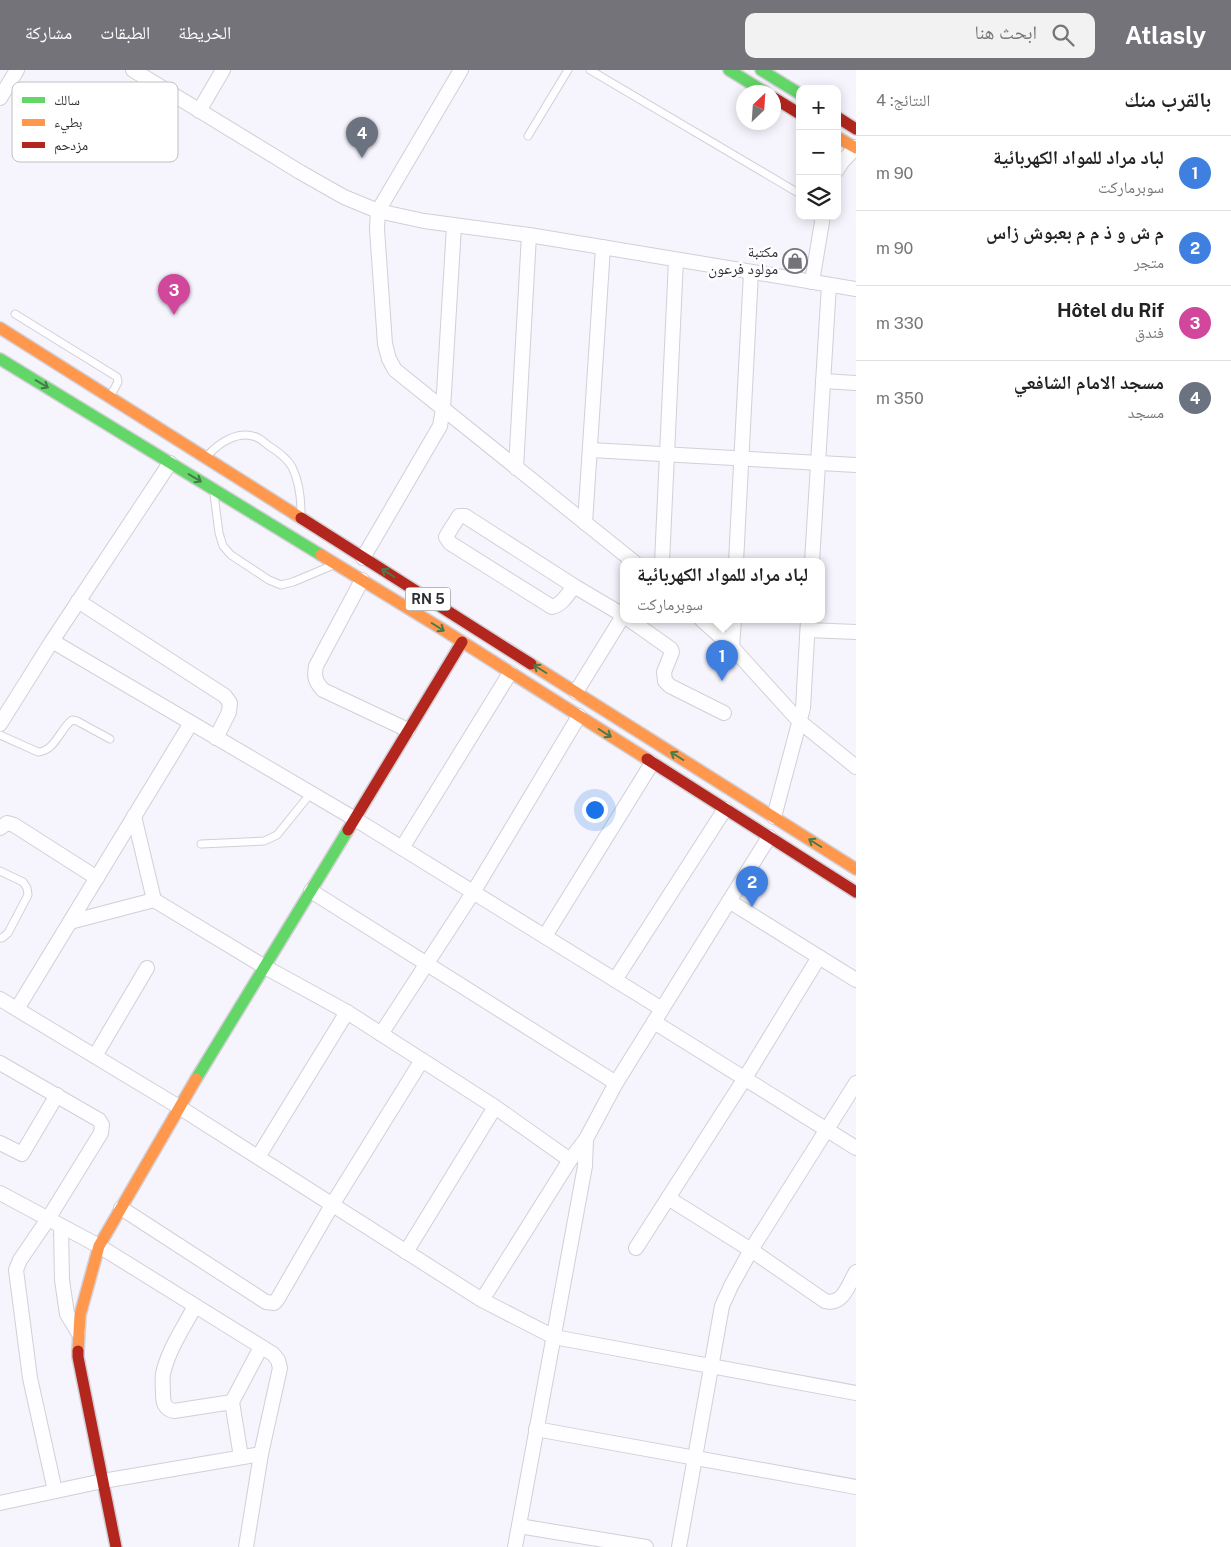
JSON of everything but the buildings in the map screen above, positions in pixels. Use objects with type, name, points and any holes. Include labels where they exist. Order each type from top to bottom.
[{"type":"main road","points":[[729,70],[754,85]]},
{"type":"main road","points":[[762,70],[796,91]]},
{"type":"main road","points":[[781,102],[796,112]]},
{"type":"main road","points":[[841,120],[856,129]]},
{"type":"main road","points":[[841,139],[856,148]]},
{"type":"main road","name":"RN 5","points":[[0,328],[856,869]]},
{"type":"main road","name":"RN 5","points":[[0,359],[462,642],[856,892]]},
{"type":"main road","points":[[116,1547],[78,1357],[80,1315],[99,1246],[179,1107],[462,642]]},
{"type":"street","points":[[0,98],[17,70]]},
{"type":"street","points":[[133,70],[153,82]]},
{"type":"street","points":[[199,110],[224,70]]},
{"type":"street","points":[[461,70],[378,211],[377,229],[385,344],[389,359],[395,370],[442,409],[629,558]]},
{"type":"street","points":[[178,97],[344,197],[378,211],[454,226],[529,235],[856,289]]},
{"type":"street","points":[[841,164],[856,148]]},
{"type":"street","points":[[812,282],[822,220]]},
{"type":"street","points":[[363,558],[440,426],[454,226]]},
{"type":"street","points":[[516,468],[529,235]]},
{"type":"street","points":[[585,523],[603,247]]},
{"type":"street","points":[[662,558],[676,260]]},
{"type":"street","points":[[736,558],[751,272]]},
{"type":"street","points":[[812,558],[829,285]]},
{"type":"street","points":[[823,380],[856,383]]},
{"type":"street","points":[[591,450],[856,465]]},
{"type":"street","points":[[0,724],[78,601],[170,463]]},
{"type":"street","points":[[574,586],[557,606],[552,607],[450,543],[446,537],[459,516],[465,516],[620,614]]},
{"type":"street","points":[[362,580],[316,666],[314,675],[316,682],[323,690],[408,730]]},
{"type":"street","points":[[78,601],[225,696],[230,703],[216,738]]},
{"type":"street","points":[[576,692],[620,621]]},
{"type":"street","points":[[634,623],[672,652],[664,672],[665,682],[724,713]]},
{"type":"street","points":[[705,623],[732,647],[800,720],[856,768]]},
{"type":"street","points":[[732,647],[734,623]]},
{"type":"street","points":[[774,817],[803,708],[808,625],[856,632]]},
{"type":"street","points":[[52,641],[312,793],[474,891],[662,1009]]},
{"type":"street","points":[[402,848],[510,673]]},
{"type":"street","points":[[381,1034],[474,891],[579,716]]},
{"type":"street","points":[[17,1009],[191,723]]},
{"type":"street","points":[[545,936],[652,763]]},
{"type":"street","points":[[615,980],[725,809]]},
{"type":"street","points":[[134,816],[154,900],[265,967],[347,1012],[495,1106],[570,1160]]},
{"type":"street","points":[[0,828],[7,823],[14,825],[97,878]]},
{"type":"street","points":[[482,1300],[570,1160],[586,1139],[616,1083],[769,837]]},
{"type":"street","points":[[311,891],[616,1083]]},
{"type":"street","points":[[70,922],[154,900]]},
{"type":"street","points":[[729,901],[856,980]]},
{"type":"street","points":[[636,1248],[745,1078],[819,957]]},
{"type":"street","points":[[95,1056],[147,968]]},
{"type":"street","points":[[0,999],[179,1107],[482,1300],[554,1337],[856,1393]]},
{"type":"street","points":[[258,1157],[347,1012]]},
{"type":"street","points":[[654,1022],[856,1148]]},
{"type":"street","points":[[121,1208],[270,1303],[277,1300],[332,1205],[422,1060]]},
{"type":"street","points":[[0,1063],[99,1120],[102,1125],[101,1133],[48,1219],[20,1260],[16,1270],[30,1378],[55,1491]]},
{"type":"street","points":[[679,1547],[722,1306],[730,1286],[751,1250],[856,1083]]},
{"type":"street","points":[[0,1143],[22,1154],[57,1095]]},
{"type":"street","points":[[406,1252],[495,1106]]},
{"type":"street","points":[[515,1547],[584,1166],[586,1139]]},
{"type":"street","points":[[0,1193],[99,1246],[273,1354],[278,1360],[280,1368],[261,1454],[246,1547]]},
{"type":"street","points":[[668,1198],[751,1250],[825,1301],[832,1302],[841,1298],[856,1272]]},
{"type":"street","points":[[61,1226],[62,1280],[67,1314],[78,1332]]},
{"type":"street","points":[[195,1306],[166,1362],[163,1376],[165,1406],[169,1410],[174,1411],[232,1402]]},
{"type":"street","points":[[241,1457],[232,1402],[261,1347]]},
{"type":"street","points":[[536,1429],[856,1487]]},
{"type":"street","points":[[0,1502],[103,1481],[261,1454]]},
{"type":"street","points":[[518,1526],[646,1547]]},
{"type":"lane","points":[[528,136],[568,70]]},
{"type":"lane","points":[[590,70],[796,192]]},
{"type":"lane","points":[[15,314],[117,377],[118,382],[110,397]]},
{"type":"lane","points":[[205,458],[216,446],[240,436],[255,437],[270,446],[291,466],[298,484],[301,518]]},
{"type":"lane","points":[[214,489],[219,533],[223,546],[231,555],[269,580],[281,585],[336,564]]},
{"type":"lane","points":[[0,736],[38,752],[44,752],[50,748],[65,725],[72,720],[110,739]]},
{"type":"lane","points":[[201,844],[264,841],[277,835],[312,793]]},
{"type":"lane","points":[[0,871],[23,882],[28,888],[28,895],[8,933],[0,938]]},
{"type":"traffic: fast","points":[[729,70],[754,85]]},
{"type":"traffic: fast","points":[[761,70],[796,92]]},
{"type":"traffic: fast","points":[[0,359],[321,555]]},
{"type":"traffic: fast","points":[[196,1079],[348,830]]},
{"type":"traffic: slow","points":[[841,139],[856,148]]},
{"type":"traffic: slow","points":[[0,328],[301,518]]},
{"type":"traffic: slow","points":[[321,555],[647,759]]},
{"type":"traffic: slow","points":[[531,664],[856,869]]},
{"type":"traffic: slow","points":[[78,1351],[80,1315],[99,1246],[196,1079]]},
{"type":"traffic: jam","points":[[781,102],[796,112]]},
{"type":"traffic: jam","points":[[841,120],[856,129]]},
{"type":"traffic: jam","points":[[301,518],[531,664]]},
{"type":"traffic: jam","points":[[348,830],[462,642]]},
{"type":"traffic: jam","points":[[647,759],[856,892]]},
{"type":"traffic: jam","points":[[78,1351],[116,1547]]},
{"type":"place","name":"مسجد الامام الشافعي","points":[[362,158]]},
{"type":"place","name":"مكتبة مولود فرعون","points":[[795,261]]},
{"type":"place","name":"Hôtel du Rif","points":[[174,315]]},
{"type":"place","name":"لباد مراد للمواد الكهربائية","points":[[722,681]]},
{"type":"place","name":"م ش و ذ م م بعبوش زاس","points":[[752,907]]}]
